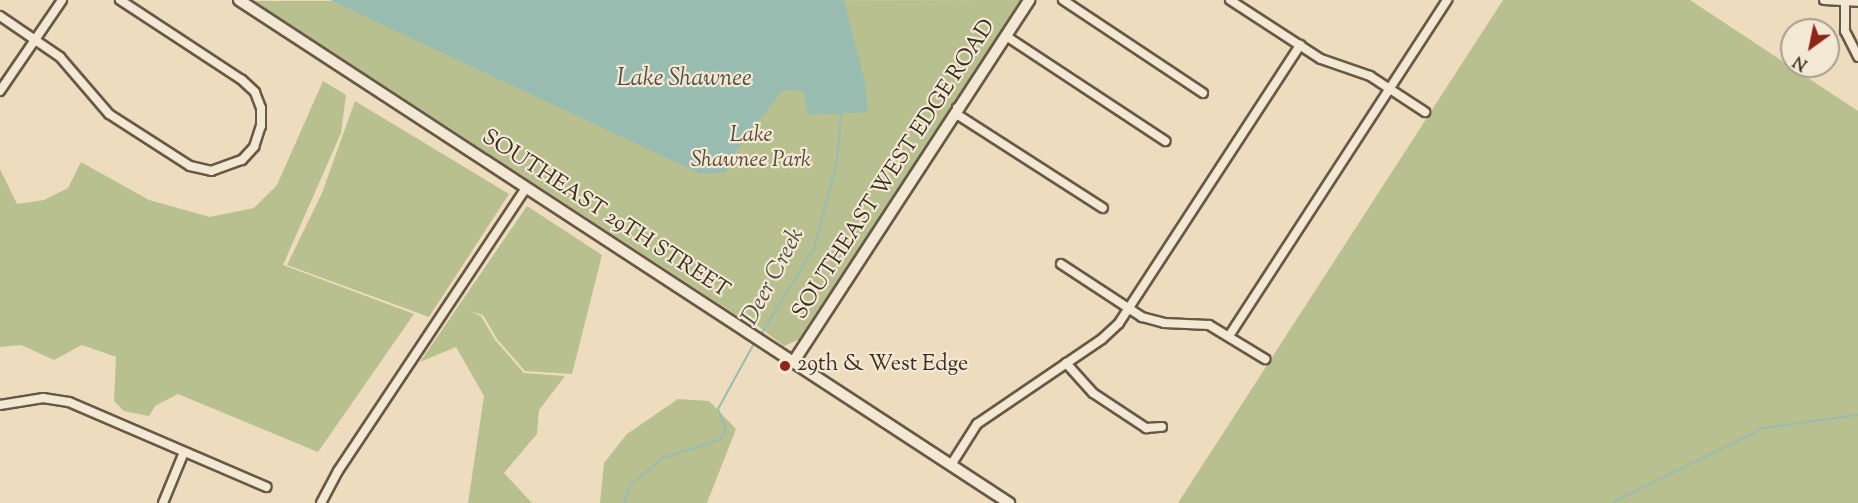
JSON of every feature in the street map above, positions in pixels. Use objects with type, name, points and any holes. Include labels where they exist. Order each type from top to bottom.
[{"type":"main road","name":"SOUTHEAST 29TH STREET","points":[[239,0],[774,347],[1009,503]]},
{"type":"main road","name":"SOUTHEAST WEST EDGE ROAD","points":[[794,362],[1029,0]]},
{"type":"street","points":[[0,91],[62,0]]},
{"type":"street","points":[[0,16],[60,57],[109,114],[190,166],[211,171],[227,169],[242,160],[257,140],[261,108],[249,86],[120,0]]},
{"type":"street","points":[[1063,0],[1203,93]]},
{"type":"street","points":[[1230,0],[1327,62],[1358,72],[1389,88],[1425,112]]},
{"type":"street","points":[[1824,0],[1858,2]]},
{"type":"street","points":[[1228,336],[1444,1]]},
{"type":"street","points":[[1845,2],[1845,31],[1858,57]]},
{"type":"street","points":[[1006,36],[1165,141]]},
{"type":"street","points":[[951,465],[978,424],[1102,339],[1128,309],[1299,45]]},
{"type":"street","points":[[957,108],[958,115],[1103,208]]},
{"type":"street","points":[[321,503],[338,471],[526,188]]},
{"type":"street","points":[[1061,264],[1128,309],[1153,321],[1200,322],[1265,359]]},
{"type":"street","points":[[1066,363],[1092,393],[1146,428],[1162,427]]},
{"type":"street","points":[[0,405],[43,398],[69,402],[266,486]]},
{"type":"street","points":[[163,503],[184,452]]},
{"type":"green space","name":"Lake Shawnee Park","points":[[1026,0],[800,339],[784,346],[747,318],[741,318],[254,1]]},
{"type":"green space","points":[[1503,0],[1690,0],[1780,59],[1780,78],[1808,78],[1858,111],[1858,503],[1178,503]]},
{"type":"green space","points":[[323,81],[346,95],[341,133],[283,265],[414,314],[318,452],[178,394],[155,406],[149,416],[124,411],[114,401],[116,357],[82,345],[54,360],[21,345],[0,347],[0,169],[17,204],[44,200],[68,188],[81,162],[149,200],[210,217],[254,208],[277,185]]},
{"type":"green space","points":[[355,101],[509,194],[429,317],[287,265],[322,193]]},
{"type":"green space","points":[[527,206],[602,255],[572,374],[525,371],[497,339],[483,315],[470,311],[481,316],[495,340],[524,373],[565,376],[539,410],[537,434],[504,473],[532,503],[468,503],[484,396],[456,347],[420,362]]},
{"type":"green space","points":[[678,399],[709,401],[736,429],[707,503],[600,503],[604,463],[627,434]]},
{"type":"water","name":"Lake Shawnee","points":[[330,0],[844,0],[865,82],[868,112],[808,115],[803,91],[783,90],[735,152],[727,172],[701,174]]},
{"type":"waterway","name":"Deer Creek","points":[[760,336],[814,248],[837,162],[841,111]]},
{"type":"waterway","name":"Deer Creek","points":[[624,503],[630,485],[663,458],[721,439],[726,429],[718,409],[756,340]]},
{"type":"waterway","points":[[1612,503],[1763,428],[1858,415]]},
{"type":"place","name":"29th & West Edge","points":[[785,366]]}]
